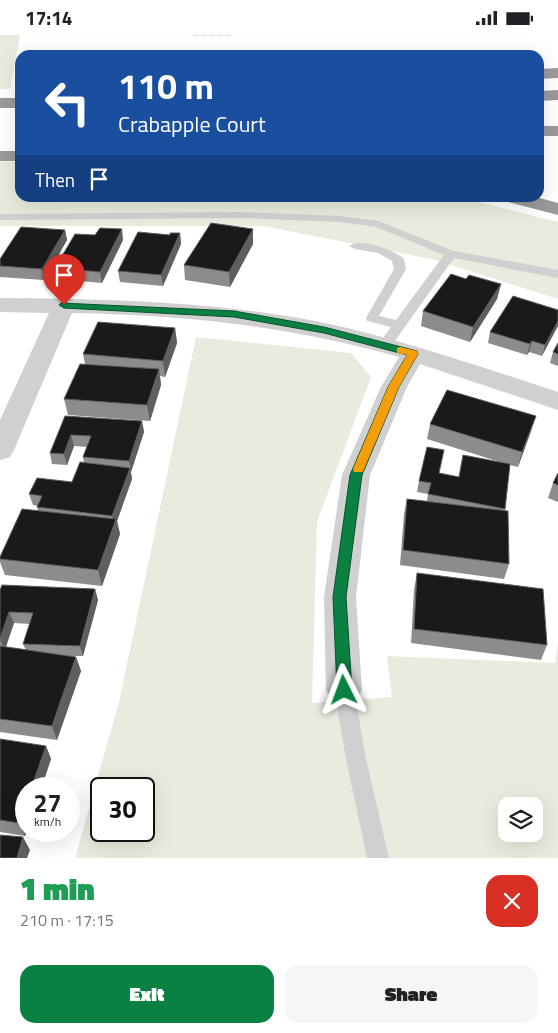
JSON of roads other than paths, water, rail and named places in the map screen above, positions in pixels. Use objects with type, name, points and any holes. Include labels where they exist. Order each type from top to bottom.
[{"type":"highway","points":[[544,74],[558,73]]},
{"type":"highway","points":[[544,96],[558,95]]},
{"type":"highway","points":[[544,131],[558,131]]},
{"type":"highway","points":[[0,141],[15,140]]},
{"type":"highway","points":[[0,156],[15,156]]},
{"type":"highway","points":[[531,202],[558,209]]},
{"type":"street","points":[[0,305],[64,305],[234,314],[324,330],[384,346],[558,401]]},
{"type":"street","points":[[0,450],[64,305]]},
{"type":"street","points":[[344,690],[340,597],[356,475],[394,387],[413,354]]},
{"type":"lane","points":[[0,217],[241,215],[340,219],[378,224],[451,254],[558,274]]},
{"type":"lane","points":[[355,246],[381,250],[398,259],[400,269],[372,318],[399,325]]},
{"type":"lane","points":[[384,346],[451,254]]},
{"type":"lane","points":[[344,690],[356,759],[378,858]]}]
